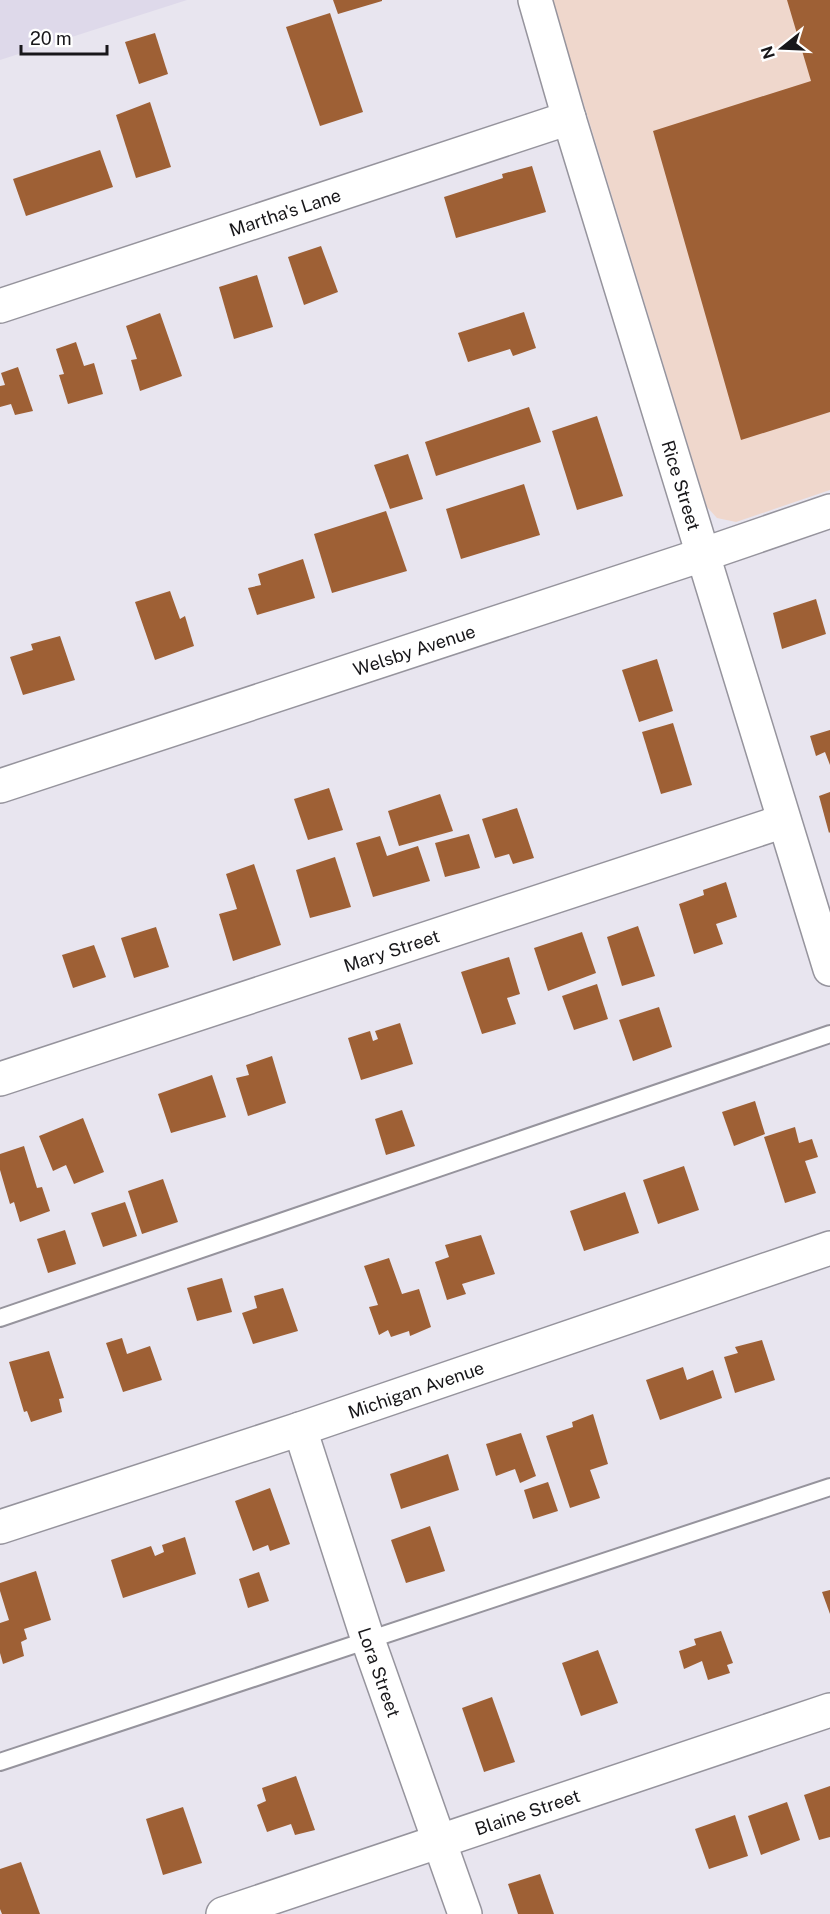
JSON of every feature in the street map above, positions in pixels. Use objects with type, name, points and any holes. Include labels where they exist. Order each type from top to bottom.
[{"type":"street","name":"Rice Street","points":[[535,0],[702,555],[830,969]]},
{"type":"street","name":"Martha's Lane","points":[[0,306],[569,118]]},
{"type":"street","name":"Welsby Avenue","points":[[0,786],[830,511]]},
{"type":"street","name":"Mary Street","points":[[0,1079],[784,821]]},
{"type":"street","name":"Michigan Avenue","points":[[0,1527],[300,1429],[830,1248]]},
{"type":"street","name":"Lora Street","points":[[300,1429],[368,1640],[465,1914]]},
{"type":"street","name":"Blaine Street","points":[[223,1914],[830,1710]]},
{"type":"lane","points":[[0,1318],[830,1034]]},
{"type":"lane","points":[[0,1762],[830,1487]]},
{"type":"shaded area","points":[[0,0],[187,0],[0,60]]},
{"type":"shaded area","points":[[552,0],[830,0],[830,490],[736,522],[717,518],[707,507]]},
{"type":"building","points":[[333,0],[382,0],[382,1],[338,14]]},
{"type":"building","points":[[787,0],[830,0],[830,412],[741,440],[653,131],[811,81]]},
{"type":"building","points":[[330,13],[363,112],[320,126],[286,27]]},
{"type":"building","points":[[155,33],[168,74],[139,84],[125,42]]},
{"type":"building","points":[[150,102],[171,167],[136,178],[116,115]]},
{"type":"building","points":[[100,150],[113,187],[26,216],[13,179]]},
{"type":"building","points":[[532,166],[546,212],[456,238],[444,197],[503,178],[502,174]]},
{"type":"building","points":[[321,246],[338,292],[304,305],[288,257]]},
{"type":"building","points":[[257,275],[273,327],[234,339],[219,287]]},
{"type":"building","points":[[524,312],[536,348],[513,356],[510,349],[468,362],[458,333]]},
{"type":"building","points":[[160,313],[182,376],[140,391],[131,360],[137,359],[126,326]]},
{"type":"building","points":[[76,342],[84,366],[94,363],[103,394],[68,404],[59,375],[64,374],[56,349]]},
{"type":"building","points":[[18,367],[33,411],[15,415],[11,404],[0,407],[0,386],[5,385],[1,373]]},
{"type":"building","points":[[529,407],[541,442],[436,476],[425,442]]},
{"type":"building","points":[[597,416],[623,496],[577,510],[552,431]]},
{"type":"building","points":[[408,454],[423,499],[390,509],[374,465]]},
{"type":"building","points":[[524,484],[540,535],[461,559],[446,509]]},
{"type":"building","points":[[386,511],[407,571],[332,593],[314,534]]},
{"type":"building","points":[[303,559],[315,598],[257,615],[248,588],[261,585],[258,574]]},
{"type":"building","points":[[170,591],[180,619],[185,616],[194,646],[155,660],[135,602]]},
{"type":"building","points":[[816,599],[826,634],[782,649],[773,613]]},
{"type":"building","points":[[60,636],[75,680],[23,695],[10,657],[33,650],[31,644]]},
{"type":"building","points":[[657,659],[673,711],[639,722],[622,670]]},
{"type":"building","points":[[673,723],[692,785],[661,794],[642,732]]},
{"type":"building","points":[[830,730],[830,765],[825,752],[816,756],[810,736]]},
{"type":"building","points":[[329,788],[343,830],[308,840],[294,799]]},
{"type":"building","points":[[830,792],[830,832],[829,833],[819,796]]},
{"type":"building","points":[[440,794],[453,831],[399,846],[388,811]]},
{"type":"building","points":[[517,808],[534,858],[513,864],[509,854],[495,858],[482,819]]},
{"type":"building","points":[[469,834],[480,868],[445,877],[435,843]]},
{"type":"building","points":[[380,836],[387,856],[418,846],[430,881],[373,897],[356,843]]},
{"type":"building","points":[[335,857],[351,907],[310,918],[296,870]]},
{"type":"building","points":[[254,864],[281,945],[233,961],[219,914],[237,909],[226,874]]},
{"type":"building","points":[[726,882],[737,917],[716,924],[723,944],[694,954],[679,904],[704,895],[703,890]]},
{"type":"building","points":[[638,926],[655,976],[622,986],[607,937]]},
{"type":"building","points":[[156,927],[169,967],[134,978],[121,938]]},
{"type":"building","points":[[582,932],[596,973],[548,991],[534,948]]},
{"type":"building","points":[[94,945],[106,977],[73,988],[62,955]]},
{"type":"building","points":[[509,957],[520,994],[507,998],[516,1024],[482,1034],[461,972]]},
{"type":"building","points":[[597,984],[608,1019],[574,1030],[562,996]]},
{"type":"building","points":[[659,1007],[672,1047],[633,1061],[619,1020]]},
{"type":"building","points":[[400,1023],[413,1064],[361,1080],[348,1038],[370,1031],[373,1041],[378,1039],[375,1031]]},
{"type":"building","points":[[272,1056],[286,1103],[248,1116],[236,1078],[249,1075],[246,1065]]},
{"type":"building","points":[[212,1075],[226,1117],[171,1133],[158,1094]]},
{"type":"building","points":[[755,1101],[765,1134],[734,1146],[722,1112]]},
{"type":"building","points":[[402,1110],[415,1146],[386,1155],[375,1119]]},
{"type":"building","points":[[83,1118],[104,1172],[74,1184],[66,1165],[53,1171],[39,1136]]},
{"type":"building","points":[[795,1127],[799,1143],[812,1139],[818,1157],[805,1161],[816,1193],[785,1203],[764,1137]]},
{"type":"building","points":[[24,1146],[37,1188],[42,1187],[50,1211],[20,1222],[14,1202],[10,1204],[0,1170],[0,1154]]},
{"type":"building","points":[[684,1166],[699,1210],[658,1224],[643,1180]]},
{"type":"building","points":[[163,1179],[178,1222],[142,1234],[128,1191]]},
{"type":"building","points":[[625,1192],[639,1233],[584,1251],[570,1211]]},
{"type":"building","points":[[125,1202],[137,1236],[103,1247],[91,1213]]},
{"type":"building","points":[[65,1230],[76,1264],[48,1273],[37,1239]]},
{"type":"building","points":[[481,1235],[495,1274],[462,1284],[466,1294],[447,1300],[435,1262],[449,1257],[445,1245]]},
{"type":"building","points":[[389,1258],[402,1294],[419,1289],[431,1327],[410,1336],[409,1331],[391,1337],[388,1330],[379,1335],[369,1307],[378,1305],[364,1266]]},
{"type":"building","points":[[222,1278],[232,1312],[197,1321],[187,1288]]},
{"type":"building","points":[[283,1288],[298,1331],[253,1344],[242,1313],[257,1308],[254,1296]]},
{"type":"building","points":[[122,1338],[127,1354],[150,1346],[162,1380],[123,1392],[106,1343]]},
{"type":"building","points":[[762,1340],[775,1380],[735,1393],[724,1357],[738,1353],[735,1347]]},
{"type":"building","points":[[49,1351],[64,1398],[59,1399],[62,1412],[31,1422],[27,1411],[24,1412],[9,1362]]},
{"type":"building","points":[[683,1367],[687,1380],[713,1370],[722,1398],[660,1420],[646,1380]]},
{"type":"building","points":[[593,1414],[608,1464],[590,1470],[600,1498],[570,1508],[546,1436],[573,1427],[572,1422]]},
{"type":"building","points":[[521,1433],[536,1476],[520,1483],[515,1469],[496,1476],[486,1444]]},
{"type":"building","points":[[448,1454],[459,1490],[401,1509],[390,1474]]},
{"type":"building","points":[[548,1482],[558,1511],[533,1519],[524,1490]]},
{"type":"building","points":[[270,1488],[290,1544],[270,1551],[268,1545],[253,1551],[235,1501]]},
{"type":"building","points":[[430,1526],[445,1571],[406,1583],[391,1540]]},
{"type":"building","points":[[185,1537],[196,1574],[123,1598],[111,1560],[151,1546],[155,1556],[164,1552],[162,1545]]},
{"type":"building","points":[[36,1571],[51,1620],[24,1629],[27,1639],[21,1642],[24,1656],[3,1664],[0,1653],[0,1623],[9,1620],[0,1591],[0,1583]]},
{"type":"building","points":[[259,1572],[269,1601],[248,1608],[239,1579]]},
{"type":"building","points":[[830,1590],[830,1614],[822,1592]]},
{"type":"building","points":[[721,1631],[733,1663],[727,1665],[730,1673],[708,1680],[702,1661],[684,1669],[679,1651],[696,1645],[694,1639]]},
{"type":"building","points":[[598,1650],[618,1703],[581,1716],[562,1663]]},
{"type":"building","points":[[492,1697],[515,1762],[484,1772],[462,1708]]},
{"type":"building","points":[[296,1776],[315,1830],[295,1835],[291,1824],[267,1832],[257,1805],[266,1801],[262,1788]]},
{"type":"building","points":[[830,1786],[830,1837],[819,1840],[804,1795]]},
{"type":"building","points":[[787,1802],[800,1840],[761,1855],[748,1816]]},
{"type":"building","points":[[183,1807],[202,1863],[163,1875],[146,1819]]},
{"type":"building","points":[[735,1815],[748,1856],[709,1869],[695,1829]]},
{"type":"building","points":[[21,1862],[40,1914],[2,1914],[0,1869]]},
{"type":"building","points":[[540,1874],[554,1914],[518,1914],[508,1884]]}]
